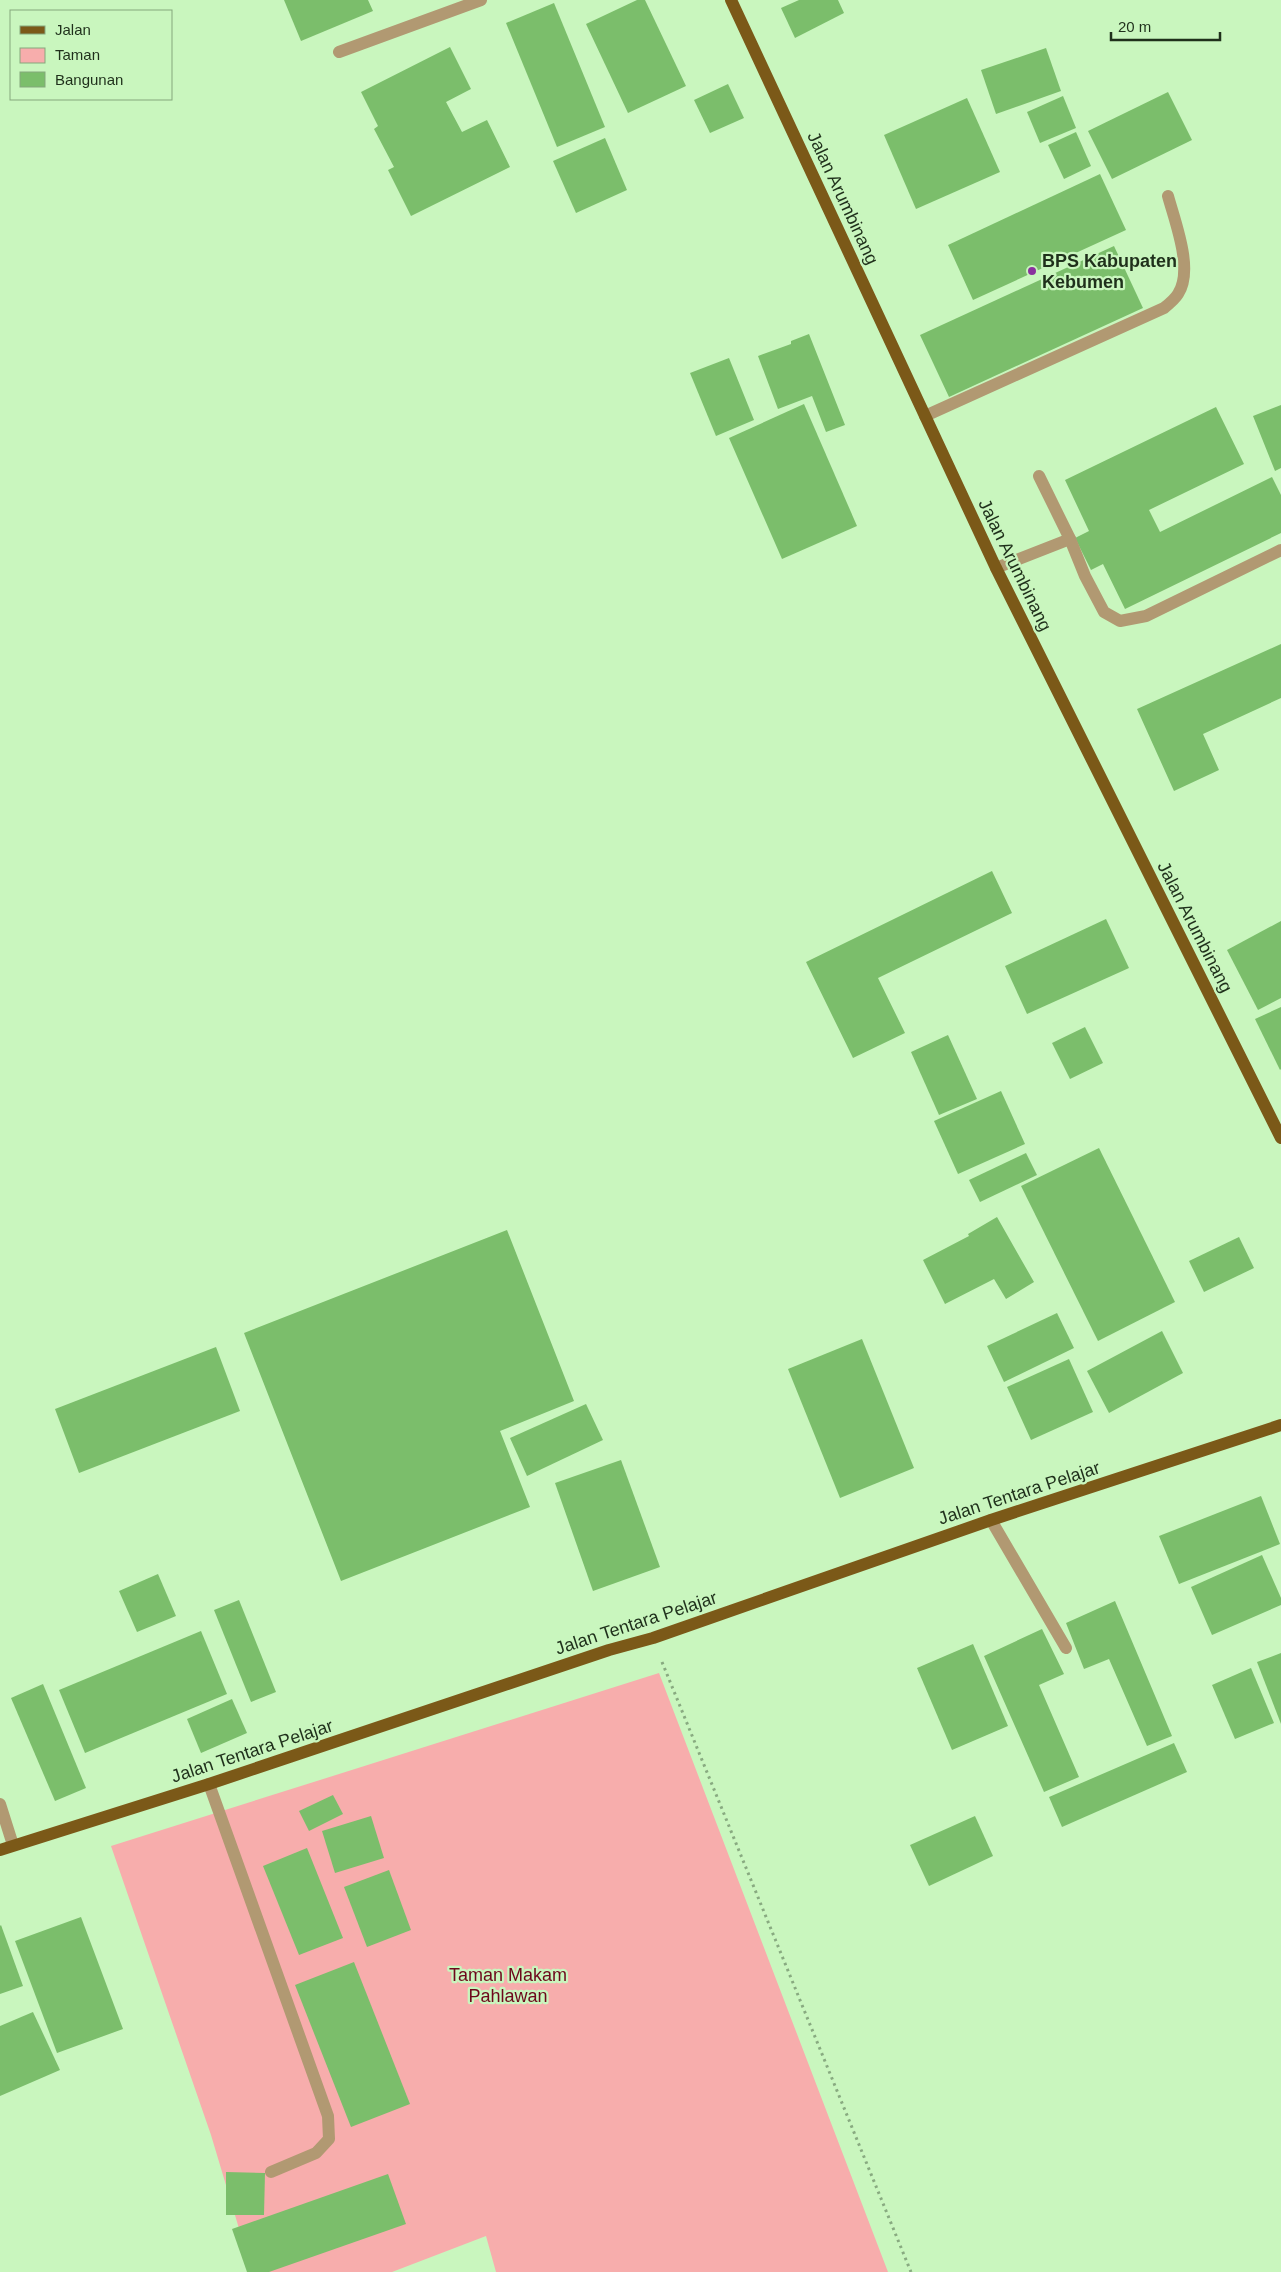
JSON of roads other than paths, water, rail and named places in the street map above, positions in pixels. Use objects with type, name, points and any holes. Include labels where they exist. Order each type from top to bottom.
[{"type":"main road","name":"Jalan Arumbinang","points":[[731,0],[996,568],[1281,1138]]},
{"type":"main road","name":"Jalan Tentara Pelajar","points":[[0,1850],[209,1784],[609,1650],[653,1638],[991,1520],[1281,1425]]},
{"type":"lane","points":[[340,52],[481,0]]},
{"type":"lane","points":[[925,416],[1164,308],[1178,294],[1185,275],[1180,237],[1168,196]]},
{"type":"lane","points":[[1039,476],[1104,612],[1120,621],[1146,616],[1281,550]]},
{"type":"lane","points":[[996,568],[1070,539]]},
{"type":"lane","points":[[991,1520],[1066,1648]]},
{"type":"lane","points":[[209,1784],[328,2116],[329,2139],[316,2153],[271,2172]]},
{"type":"lane","points":[[0,1804],[13,1845]]},
{"type":"place","name":"BPS Kabupaten Kebumen","points":[[1032,271]]},
{"type":"park label","name":"Taman Makam Pahlawan","points":[[508,1985]]}]
